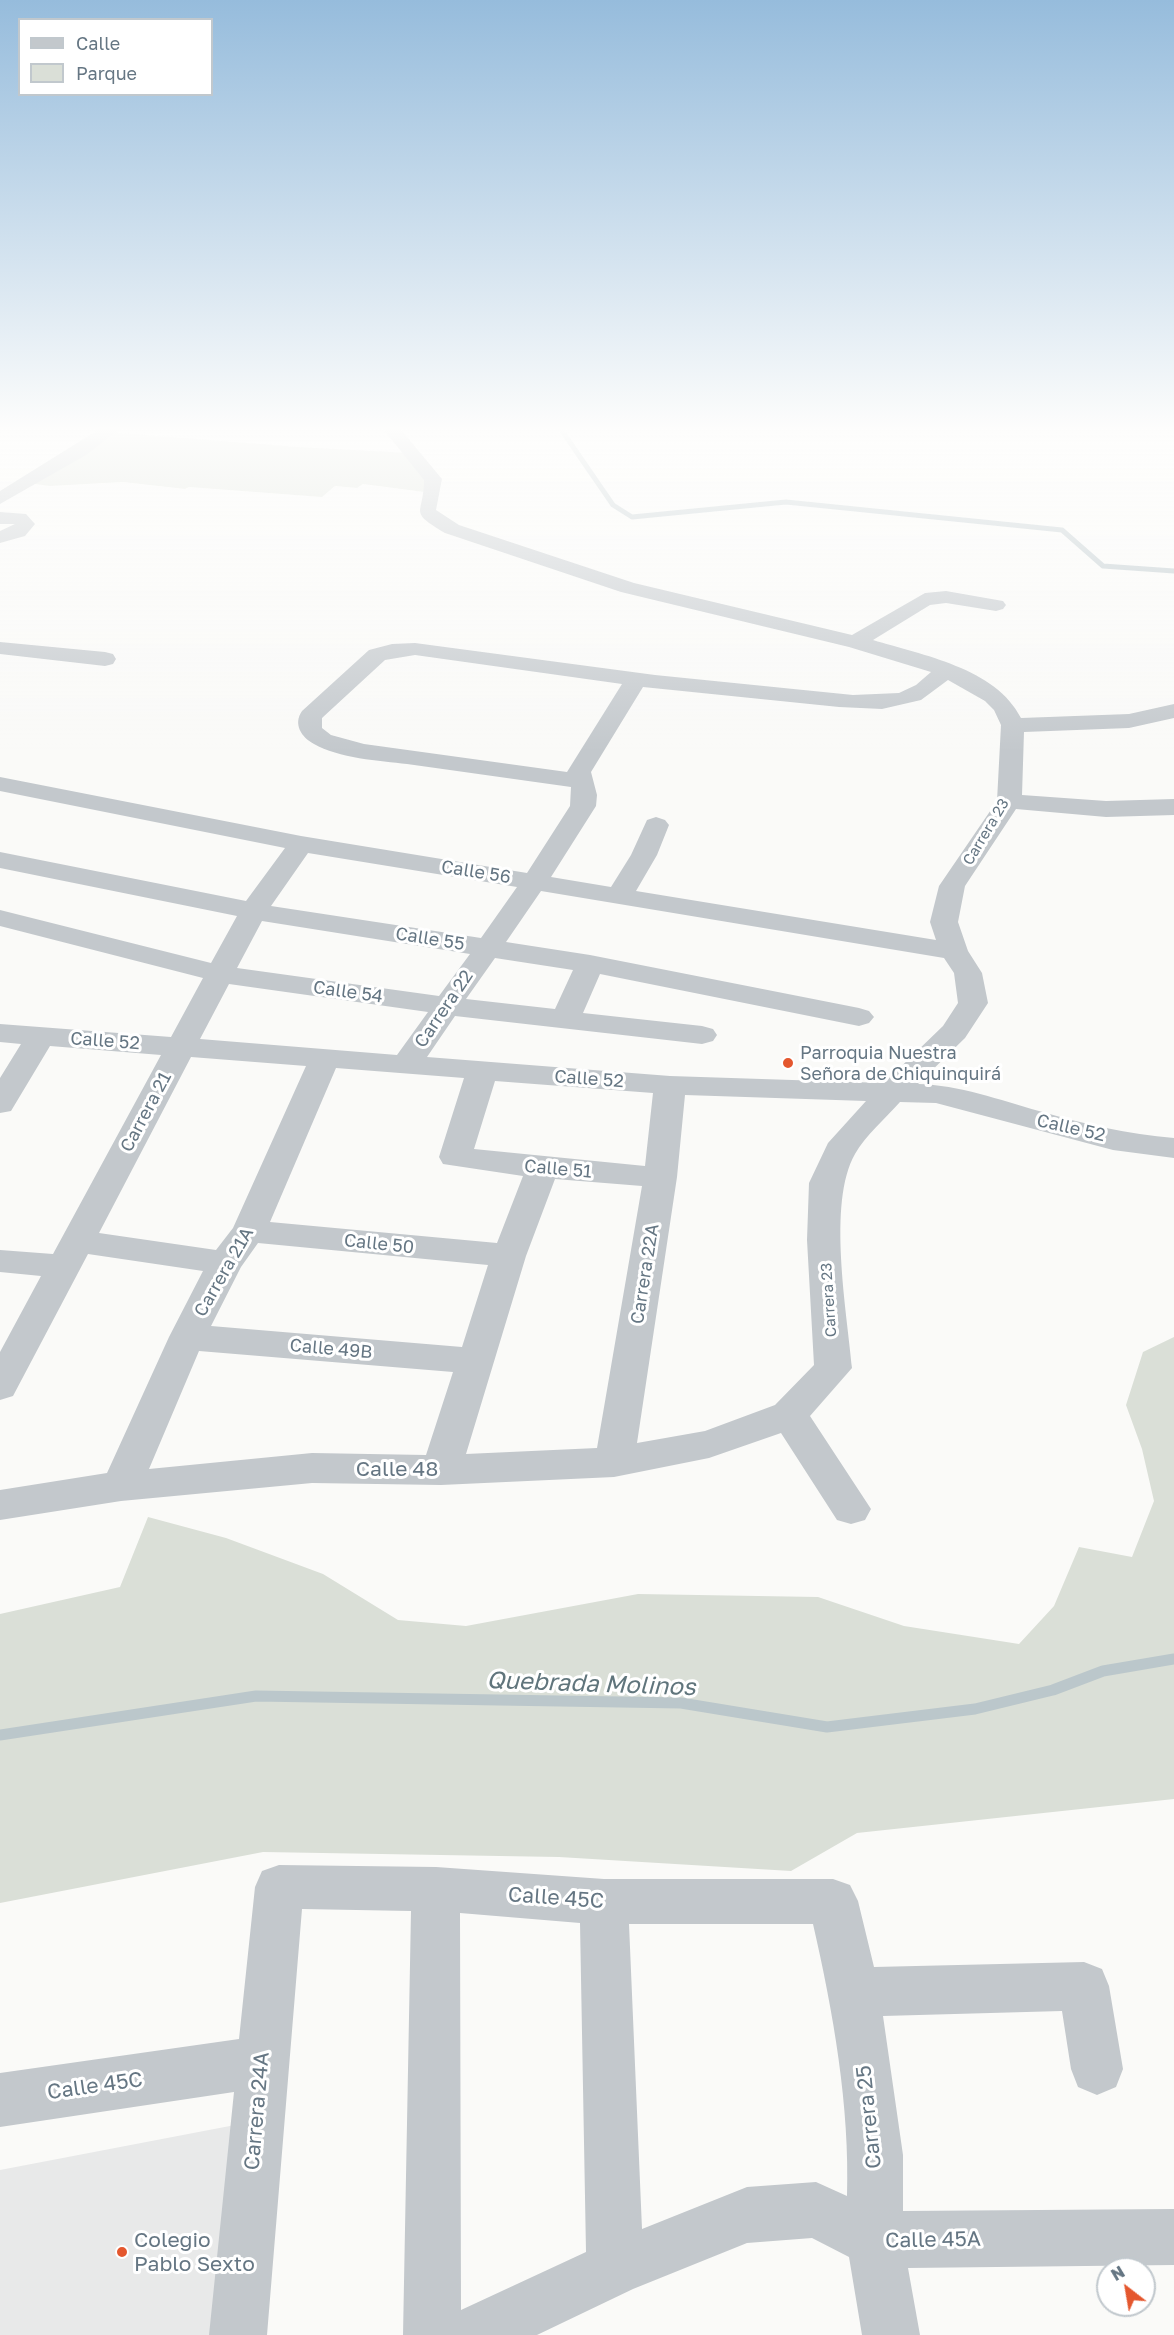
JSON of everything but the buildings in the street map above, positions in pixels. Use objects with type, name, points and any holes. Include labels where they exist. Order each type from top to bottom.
[{"type":"street","points":[[464,534],[628,588],[855,642],[946,669],[993,696],[1004,707],[1013,725],[1129,721],[1174,711]]},
{"type":"street","points":[[855,642],[925,599],[946,597],[996,605]]},
{"type":"street","points":[[0,648],[105,658]]},
{"type":"street","points":[[580,781],[362,751],[323,740],[310,730],[310,716],[377,655],[415,649],[747,692],[869,702],[907,698],[935,683],[946,669]]},
{"type":"street","name":"Carrera 22","points":[[407,1063],[535,881],[583,806],[585,795],[579,772],[636,679]]},
{"type":"street","name":"Carrera 23","points":[[789,1415],[833,1368],[824,1240],[826,1183],[840,1150],[890,1094],[954,1032],[973,1003],[968,973],[954,951],[944,922],[952,886],[1009,801],[1013,725]]},
{"type":"street","name":"Calle 56","points":[[0,784],[301,844],[954,951]]},
{"type":"street","points":[[1009,801],[1106,809],[1174,807]]},
{"type":"street","points":[[619,896],[644,855],[656,825]]},
{"type":"street","name":"Carrera 21","points":[[0,1387],[253,911],[301,844]]},
{"type":"street","name":"Calle 55","points":[[0,860],[253,911],[590,964],[859,1017]]},
{"type":"street","name":"Calle 54","points":[[0,918],[220,974],[446,1006],[702,1035]]},
{"type":"street","points":[[565,1020],[590,964]]},
{"type":"street","name":"Calle 52","points":[[0,1033],[670,1085],[936,1094],[975,1102],[1071,1131],[1174,1148]]},
{"type":"street","points":[[0,1104],[40,1036]]},
{"type":"street","name":"Carrera 21A","points":[[121,1486],[187,1337],[225,1263],[249,1231],[325,1057]]},
{"type":"street","name":"Calle 51","points":[[482,1072],[455,1157],[543,1168],[660,1177]]},
{"type":"street","name":"Carrera 22A","points":[[614,1462],[660,1177],[670,1085]]},
{"type":"street","points":[[441,1470],[509,1256],[543,1168]]},
{"type":"street","name":"Calle 50","points":[[249,1231],[509,1256]]},
{"type":"street","points":[[0,1261],[70,1254],[225,1263]]},
{"type":"street","name":"Calle 49B","points":[[187,1337],[476,1361]]},
{"type":"street","points":[[789,1415],[851,1509]]},
{"type":"street","name":"Calle 48","points":[[0,1505],[121,1486],[312,1468],[441,1470],[614,1462],[708,1444],[789,1415]]},
{"type":"street","name":"Calle 45C","points":[[279,1887],[436,1889],[604,1902],[833,1901]]},
{"type":"street","name":"Carrera 24A","points":[[238,2335],[261,2062],[279,1887]]},
{"type":"street","points":[[432,2335],[436,1889]]},
{"type":"street","name":"Carrera 25","points":[[833,1901],[854,1992],[876,2155],[874,2240],[891,2335]]},
{"type":"street","points":[[604,1902],[615,2268]]},
{"type":"street","points":[[854,1992],[1083,1986],[1097,2068]]},
{"type":"street","name":"Calle 45C","points":[[0,2100],[261,2062]]},
{"type":"street","name":"Calle 45A","points":[[472,2335],[615,2268],[747,2215],[816,2210],[874,2240],[1174,2237]]},
{"type":"shaded area","name":"Colegio Pablo Sexto","points":[[256,2121],[238,2335],[0,2335],[0,2170]]},
{"type":"green space","points":[[1174,1337],[1174,1799],[857,1833],[791,1871],[559,1857],[263,1852],[0,1903],[0,1614],[120,1587],[148,1517],[226,1538],[323,1574],[398,1620],[466,1626],[638,1594],[818,1597],[904,1626],[1019,1644],[1054,1606],[1079,1547],[1132,1557],[1154,1501],[1142,1449],[1126,1405],[1143,1352]]},
{"type":"waterway","points":[[1067,534],[1103,566],[1174,571]]},
{"type":"waterway","name":"Quebrada Molinos","points":[[0,1735],[256,1696],[681,1703],[827,1727],[975,1709],[1053,1690],[1103,1671],[1174,1659]]},
{"type":"place","name":"Parroquia Nuestra Señora de Chiquinquirá","points":[[788,1063]]},
{"type":"place","name":"Colegio Pablo Sexto","points":[[122,2252]]}]
